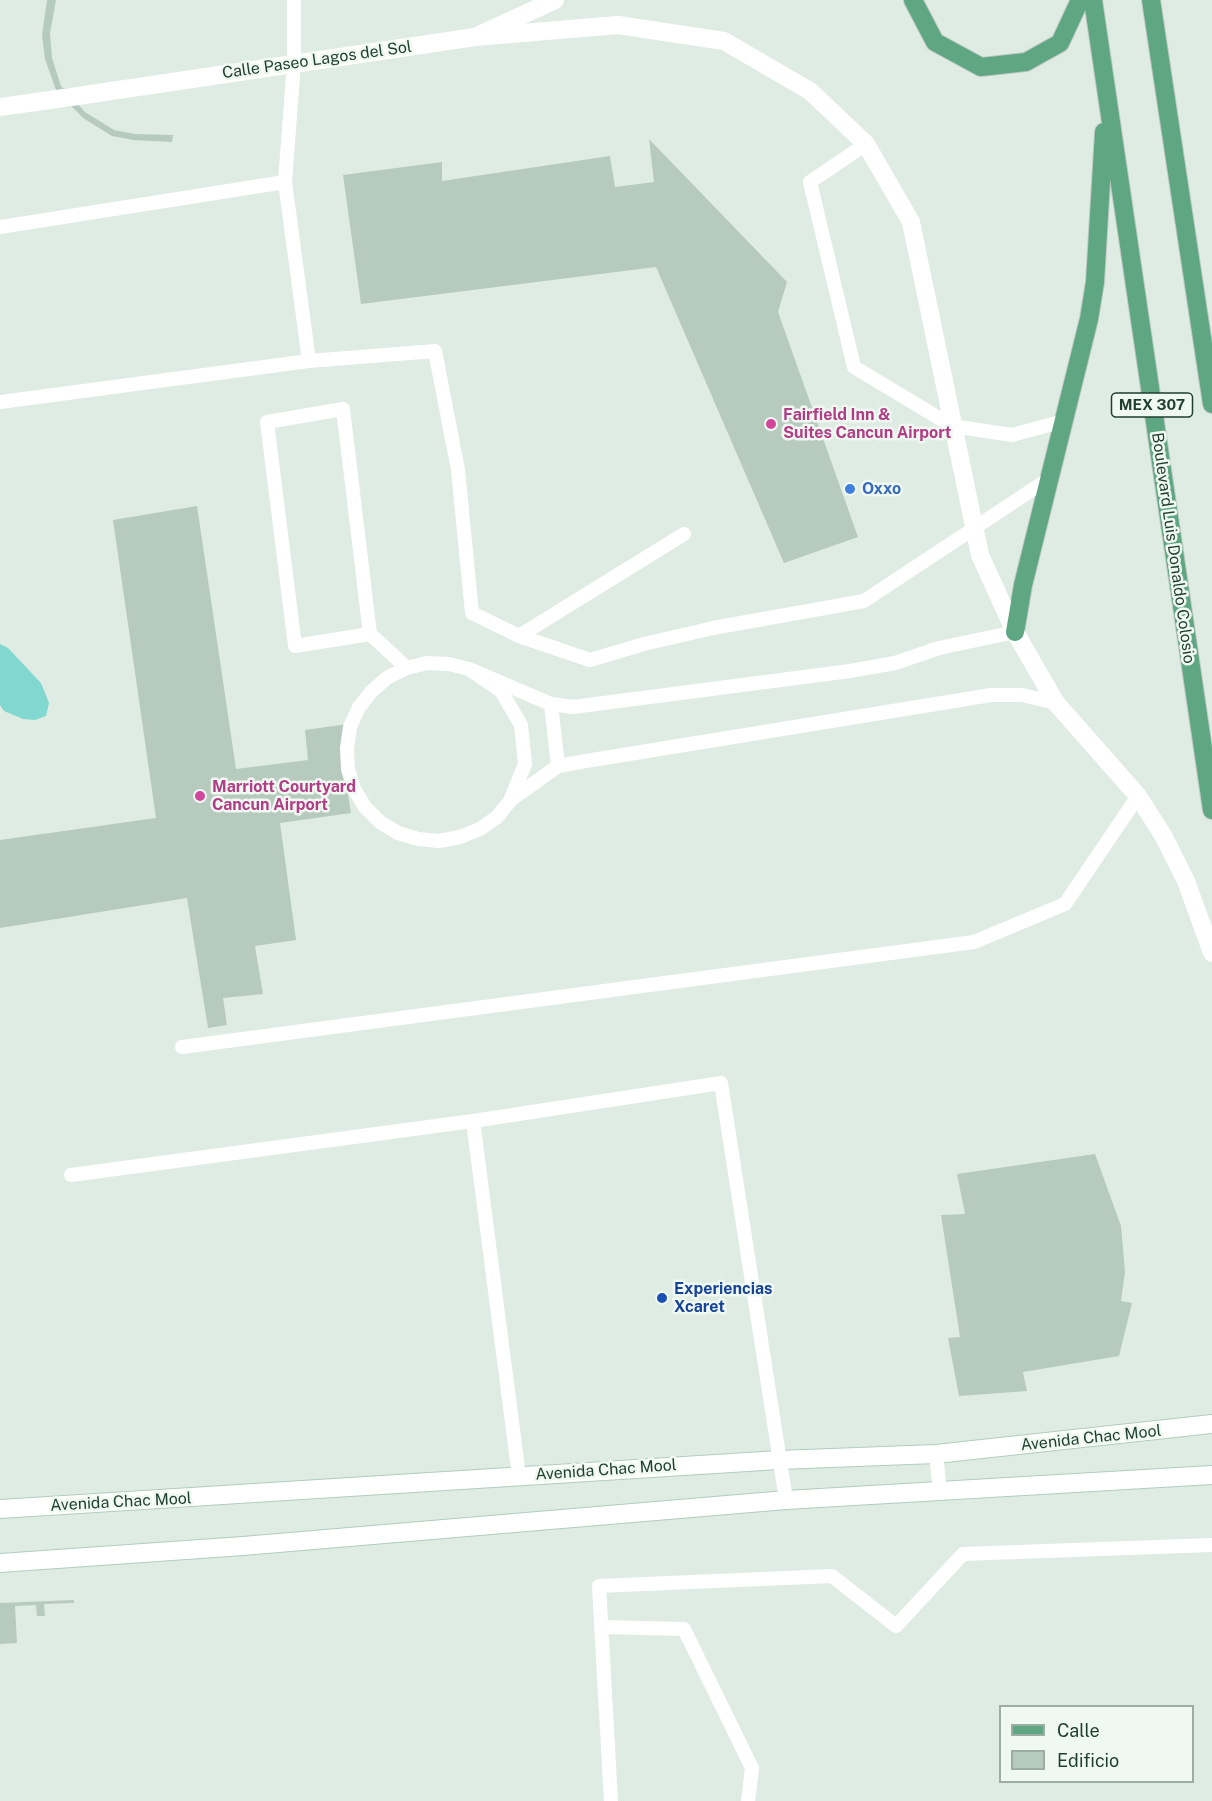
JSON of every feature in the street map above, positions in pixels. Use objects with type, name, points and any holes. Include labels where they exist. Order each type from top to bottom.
[{"type":"main road","points":[[913,0],[935,42],[981,68],[1026,62],[1060,43],[1080,0]]},
{"type":"main road","name":"Boulevard Luis Donaldo Colosio","points":[[1093,0],[1212,810]]},
{"type":"main road","name":"MEX 307","points":[[1151,0],[1212,404]]},
{"type":"main road","points":[[1014,633],[1023,585],[1064,421],[1095,282],[1106,92]]},
{"type":"street","name":"Calle Paseo Lagos del Sol","points":[[0,107],[475,37],[555,0]]},
{"type":"street","points":[[475,37],[618,25],[723,40],[810,91],[866,144],[911,222],[980,555],[1014,633],[1056,703],[1138,795],[1164,837],[1186,881],[1212,953]]},
{"type":"street","name":"Avenida Chac Mool","points":[[0,1509],[779,1460],[936,1454],[1212,1424]]},
{"type":"street","points":[[0,1563],[243,1546],[786,1500],[1212,1475]]},
{"type":"lane","points":[[294,0],[294,63],[285,182],[309,361]]},
{"type":"lane","points":[[866,144],[810,182],[854,367],[952,426],[1012,435],[1064,421]]},
{"type":"lane","points":[[0,227],[285,182]]},
{"type":"lane","points":[[0,402],[309,361],[435,351],[458,470],[472,613],[519,636],[590,660],[712,628],[864,601],[1050,478]]},
{"type":"lane","points":[[370,634],[295,646],[267,422],[343,409],[370,634],[407,668]]},
{"type":"lane","points":[[519,636],[684,534]]},
{"type":"lane","points":[[1014,633],[939,648],[895,663],[850,671],[573,708],[552,704],[469,669],[449,664],[427,663],[407,668],[388,677],[359,707],[350,727],[347,748],[348,769],[354,789],[380,822],[398,833],[418,839],[439,841],[460,837],[480,829],[497,817],[510,801],[558,766],[991,695],[1022,695],[1056,703]]},
{"type":"lane","points":[[469,669],[501,691],[521,725],[525,764],[510,801]]},
{"type":"lane","points":[[552,704],[558,766]]},
{"type":"lane","points":[[182,1047],[974,942],[1065,904],[1138,795]]},
{"type":"lane","points":[[71,1175],[473,1121],[721,1083],[786,1500]]},
{"type":"lane","points":[[473,1121],[519,1476]]},
{"type":"lane","points":[[936,1454],[940,1491]]},
{"type":"lane","points":[[611,1801],[599,1586],[832,1576],[896,1626],[963,1554],[1212,1545]]},
{"type":"lane","points":[[603,1627],[684,1629],[752,1768],[748,1801]]},
{"type":"water","points":[[0,644],[8,648],[41,683],[49,703],[46,716],[35,720],[23,719],[4,711],[0,705]]},
{"type":"building","points":[[47,0],[56,0],[50,33],[52,58],[61,86],[85,112],[114,130],[135,134],[173,135],[172,142],[133,140],[112,136],[83,118],[56,90],[45,59],[42,35]]},
{"type":"building","name":"Fairfield Inn & Suites Cancun Airport","points":[[649,139],[787,282],[778,312],[858,537],[784,563],[656,267],[361,304],[343,175],[442,162],[442,181],[610,156],[615,187],[654,182]]},
{"type":"building","points":[[197,506],[236,769],[308,760],[305,730],[348,724],[342,756],[351,813],[280,823],[296,940],[255,946],[263,994],[223,998],[227,1025],[208,1028],[187,898],[0,928],[0,840],[156,818],[113,520]]},
{"type":"building","points":[[1095,1154],[1121,1226],[1125,1272],[1121,1301],[1132,1303],[1119,1356],[1023,1372],[1027,1391],[959,1396],[948,1338],[960,1337],[941,1215],[965,1214],[957,1174]]},
{"type":"building","points":[[74,1600],[74,1603],[44,1604],[45,1616],[37,1616],[36,1605],[15,1606],[17,1643],[0,1644],[0,1603]]},
{"type":"place","name":"Fairfield Inn & Suites Cancun Airport","points":[[771,424]]},
{"type":"place","name":"Oxxo","points":[[850,489]]},
{"type":"place","name":"Marriott Courtyard Cancun Airport","points":[[200,796]]},
{"type":"place","name":"Experiencias Xcaret","points":[[662,1298]]}]
